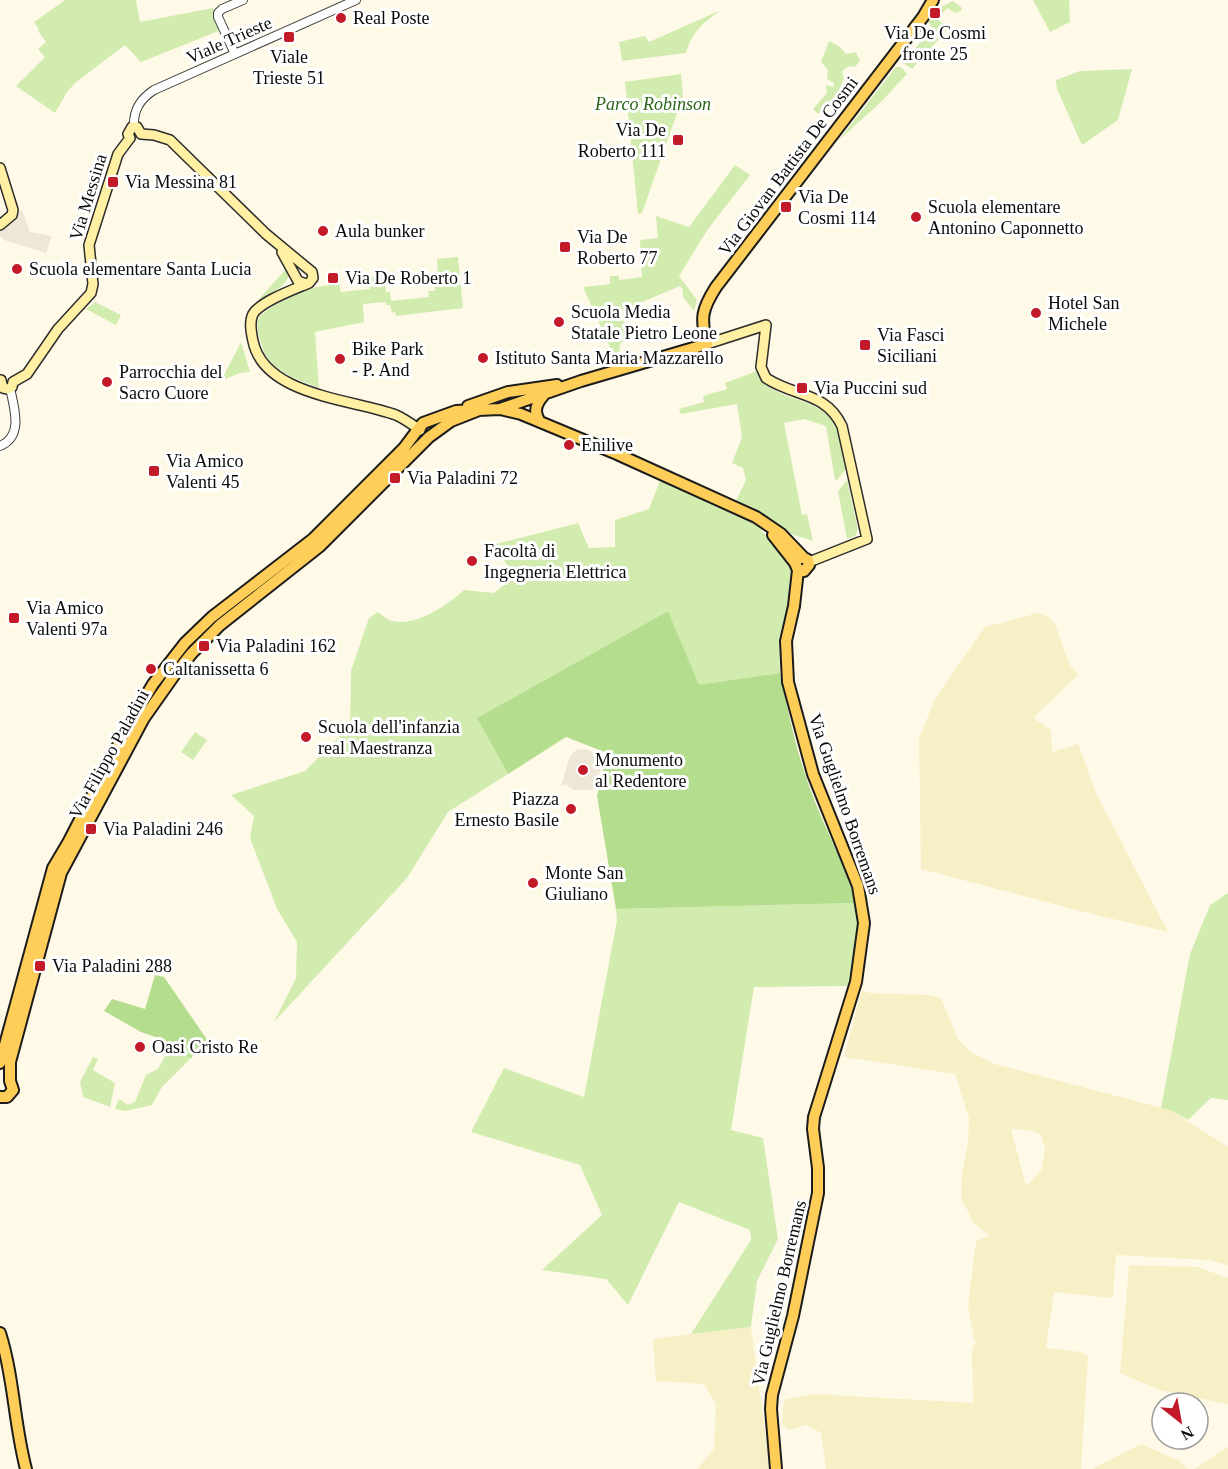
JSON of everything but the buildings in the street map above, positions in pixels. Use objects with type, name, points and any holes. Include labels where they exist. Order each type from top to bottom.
[{"type":"main road","points":[[923,17],[933,0]]},
{"type":"main road","points":[[923,17],[941,0]]},
{"type":"main road","name":"Via Giovan Battista De Cosmi","points":[[707,344],[703,314],[705,304],[716,287],[923,17]]},
{"type":"main road","points":[[137,130],[170,140],[275,243],[310,269],[313,275],[312,281],[257,310],[251,324],[256,352],[269,372],[298,386],[422,425],[508,392],[542,392]]},
{"type":"main road","name":"Via Messina","points":[[12,385],[27,374],[58,329],[91,293],[93,284],[89,245],[118,154],[130,138],[138,138],[137,130]]},
{"type":"main road","points":[[0,168],[13,210],[12,215],[0,225]]},
{"type":"main road","points":[[275,243],[296,277],[301,283],[306,284]]},
{"type":"main road","points":[[276,298],[296,277],[300,269],[305,267]]},
{"type":"main road","points":[[456,411],[484,408],[519,409],[540,422],[634,461],[756,518],[802,564],[867,539],[842,426],[833,410],[824,403],[766,378],[760,367],[766,325],[581,381],[542,392],[520,395],[519,409]]},
{"type":"main road","points":[[1,380],[8,377],[12,385]]},
{"type":"main road","points":[[540,422],[536,417],[536,410],[542,392]]},
{"type":"main road","name":"Via Filippo Paladini","points":[[2,1100],[13,1090],[5,1080],[61,873],[144,718],[192,653],[220,625],[320,546],[431,436],[451,421],[484,408]]},
{"type":"main road","points":[[422,425],[423,436],[431,436]]},
{"type":"main road","name":"Via Filippo Paladini","points":[[0,1063],[53,868],[127,728],[153,684],[185,643],[212,617],[313,538],[404,448],[422,425]]},
{"type":"main road","name":"Via Guglielmo Borremans","points":[[776,1469],[772,1395],[793,1316],[818,1193],[814,1117],[855,986],[864,923],[858,886],[813,774],[788,682],[786,641],[794,606],[801,596],[802,564]]},
{"type":"main road","points":[[0,1333],[9,1368],[20,1446],[26,1469]]},
{"type":"street","points":[[235,54],[218,13],[243,0]]},
{"type":"street","name":"Viale Trieste","points":[[137,130],[136,108],[147,95],[356,0]]},
{"type":"street","points":[[0,446],[7,443],[15,432],[12,385]]},
{"type":"shaded area","points":[[22,210],[30,232],[52,236],[46,253],[4,240],[0,236],[0,222]]},
{"type":"shaded area","points":[[1038,613],[1049,617],[1055,624],[1069,664],[1078,675],[1033,718],[1051,730],[1052,752],[1078,744],[1096,793],[1168,932],[921,869],[919,738],[936,697],[985,627]]},
{"type":"shaded area","name":"Piazza Ernesto Basile","points":[[585,749],[596,753],[600,760],[601,768],[593,790],[574,790],[566,785],[561,786],[570,756],[576,750]]},
{"type":"shaded area","points":[[862,990],[870,993],[927,995],[941,998],[958,1039],[972,1053],[995,1064],[1170,1110],[1228,1147],[1228,1265],[1209,1260],[1116,1255],[1113,1298],[1054,1292],[1046,1348],[1081,1352],[1088,1356],[1081,1469],[826,1469],[821,1433],[807,1425],[788,1430],[782,1424],[784,1400],[815,1394],[973,1403],[972,1347],[976,1343],[968,1306],[976,1241],[990,1236],[973,1222],[961,1197],[969,1118],[955,1074],[844,1057]],"holes":[[[1011,1129],[1029,1130],[1041,1135],[1045,1149],[1041,1171],[1026,1186]]]},
{"type":"shaded area","points":[[1129,1265],[1198,1267],[1228,1278],[1228,1404],[1210,1400],[1210,1391],[1164,1391],[1120,1373]]},
{"type":"shaded area","points":[[751,1327],[770,1469],[697,1469],[714,1449],[716,1404],[704,1384],[656,1381],[653,1339]]},
{"type":"shaded area","points":[[1141,1444],[1150,1448],[1150,1451],[1157,1451],[1180,1461],[1188,1469],[1092,1469]]},
{"type":"shaded area","points":[[1228,1447],[1228,1469],[1194,1469]]},
{"type":"green space","points":[[65,0],[136,0],[140,22],[213,8],[221,30],[141,62],[125,45],[75,83],[55,113],[16,86],[45,57],[38,49],[46,42],[34,22]]},
{"type":"green space","points":[[1033,0],[1069,0],[1070,22],[1050,32]]},
{"type":"green space","points":[[953,1],[962,10],[955,13],[948,8],[937,18],[948,29],[912,69],[903,63],[932,28],[928,21],[943,6]]},
{"type":"green space","points":[[721,10],[699,28],[686,53],[622,61],[619,42],[645,36],[649,42]]},
{"type":"green space","points":[[829,41],[839,46],[846,54],[856,52],[860,61],[855,67],[848,67],[842,72],[844,78],[839,90],[849,100],[846,104],[836,96],[818,114],[813,109],[827,93],[826,86],[834,87],[834,83],[827,79],[828,70],[821,62]]},
{"type":"green space","points":[[896,67],[901,67],[907,74],[880,103],[839,140]]},
{"type":"green space","points":[[1132,69],[1118,120],[1082,145],[1057,89],[1056,80],[1080,71]]},
{"type":"green space","name":"Parco Robinson","points":[[681,74],[683,96],[642,213],[638,214],[625,82]]},
{"type":"green space","points":[[735,165],[750,175],[708,229],[679,276],[697,300],[694,311],[683,297],[683,290],[680,286],[621,311],[629,338],[620,344],[619,354],[614,356],[583,287],[610,284],[610,276],[619,276],[619,280],[642,277],[640,240],[658,238],[656,216],[689,227]]},
{"type":"green space","points":[[458,257],[463,308],[396,316],[386,302],[363,304],[364,322],[315,332],[319,388],[280,370],[267,357],[262,348],[258,327],[259,318],[275,305],[292,296],[312,288],[339,283],[341,292],[370,289],[369,277],[384,276],[386,292],[390,292],[391,301],[429,297],[428,291],[435,291],[433,277],[438,276],[437,259]]},
{"type":"green space","points":[[289,266],[288,278],[280,288],[257,301]]},
{"type":"green space","points":[[95,302],[121,315],[116,325],[86,309]]},
{"type":"green space","points":[[241,342],[250,372],[240,373],[221,381]]},
{"type":"green space","points":[[757,371],[772,389],[826,413],[834,422],[839,433],[847,468],[835,480],[826,426],[804,419],[784,423],[802,515],[807,514],[813,541],[791,534],[756,510],[736,501],[746,480],[743,468],[732,463],[742,437],[737,404],[681,414],[679,409],[704,402],[703,396],[727,389],[725,383]]},
{"type":"green space","points":[[662,476],[753,521],[791,563],[791,594],[779,638],[780,673],[699,686],[668,611],[478,718],[508,774],[448,812],[407,878],[274,1022],[296,978],[297,942],[277,909],[250,838],[254,816],[231,795],[305,771],[350,726],[351,671],[369,618],[378,612],[390,620],[409,621],[430,614],[464,590],[494,593],[513,578],[496,544],[578,523],[589,548],[615,547],[615,520],[649,509]]},
{"type":"green space","points":[[847,480],[858,530],[855,536],[847,539],[838,491]]},
{"type":"green space","points":[[668,611],[699,685],[780,673],[804,772],[856,903],[616,909],[597,796],[607,753],[566,737],[508,774],[477,718]]},
{"type":"green space","points":[[195,732],[207,740],[193,760],[181,752]]},
{"type":"green space","points":[[1228,893],[1228,1100],[1211,1098],[1188,1120],[1170,1110],[1161,1108],[1190,954],[1210,905]]},
{"type":"green space","points":[[856,903],[859,936],[850,986],[754,987],[731,1130],[763,1138],[778,1239],[757,1281],[751,1327],[691,1334],[751,1240],[750,1230],[679,1202],[628,1305],[606,1279],[542,1270],[602,1215],[580,1165],[471,1132],[504,1068],[584,1097],[617,920],[616,909]]},
{"type":"green space","points":[[155,975],[164,977],[208,1041],[191,1058],[161,1043],[161,1039],[141,1032],[104,1011],[112,999],[145,1009]]},
{"type":"green space","points":[[170,1047],[191,1058],[162,1087],[152,1105],[125,1111],[115,1109],[119,1099],[128,1105],[135,1102],[146,1075],[158,1069]]},
{"type":"green space","points":[[93,1057],[98,1059],[93,1070],[115,1083],[110,1107],[83,1097],[80,1082]]},
{"type":"place","name":"Via De Cosmi fronte 25","points":[[935,13]]},
{"type":"place","name":"Real Poste","points":[[341,18]]},
{"type":"place","name":"Viale Trieste 51","points":[[289,37]]},
{"type":"place","name":"Via De Roberto 111","points":[[678,140]]},
{"type":"place","name":"Via Messina 81","points":[[113,182]]},
{"type":"place","name":"Via De Cosmi 114","points":[[786,207]]},
{"type":"place","name":"Scuola elementare Antonino Caponnetto","points":[[916,217]]},
{"type":"place","name":"Aula bunker","points":[[323,231]]},
{"type":"place","name":"Via De Roberto 77","points":[[565,247]]},
{"type":"place","name":"Scuola elementare Santa Lucia","points":[[17,269]]},
{"type":"place","name":"Via De Roberto 1","points":[[333,278]]},
{"type":"place","name":"Hotel San Michele","points":[[1036,313]]},
{"type":"place","name":"Scuola Media Statale Pietro Leone","points":[[559,322]]},
{"type":"place","name":"Via Fasci Siciliani","points":[[865,345]]},
{"type":"place","name":"Istituto Santa Maria Mazzarello","points":[[483,358]]},
{"type":"place","name":"Bike Park - P. And","points":[[340,359]]},
{"type":"place","name":"Parrocchia del Sacro Cuore","points":[[107,382]]},
{"type":"place","name":"Via Puccini sud","points":[[802,388]]},
{"type":"place","name":"Enilive","points":[[569,445]]},
{"type":"place","name":"Via Amico Valenti 45","points":[[154,471]]},
{"type":"place","name":"Via Paladini 72","points":[[395,478]]},
{"type":"place","name":"Facoltà di Ingegneria Elettrica","points":[[472,561]]},
{"type":"place","name":"Via Amico Valenti 97a","points":[[14,618]]},
{"type":"place","name":"Via Paladini 162","points":[[204,646]]},
{"type":"place","name":"Caltanissetta 6","points":[[151,669]]},
{"type":"place","name":"Scuola dell'infanzia real Maestranza","points":[[306,737]]},
{"type":"place","name":"Monumento al Redentore","points":[[583,770]]},
{"type":"place","name":"Piazza Ernesto Basile","points":[[571,809]]},
{"type":"place","name":"Via Paladini 246","points":[[91,829]]},
{"type":"place","name":"Monte San Giuliano","points":[[533,883]]},
{"type":"place","name":"Via Paladini 288","points":[[40,966]]},
{"type":"place","name":"Oasi Cristo Re","points":[[140,1047]]}]
